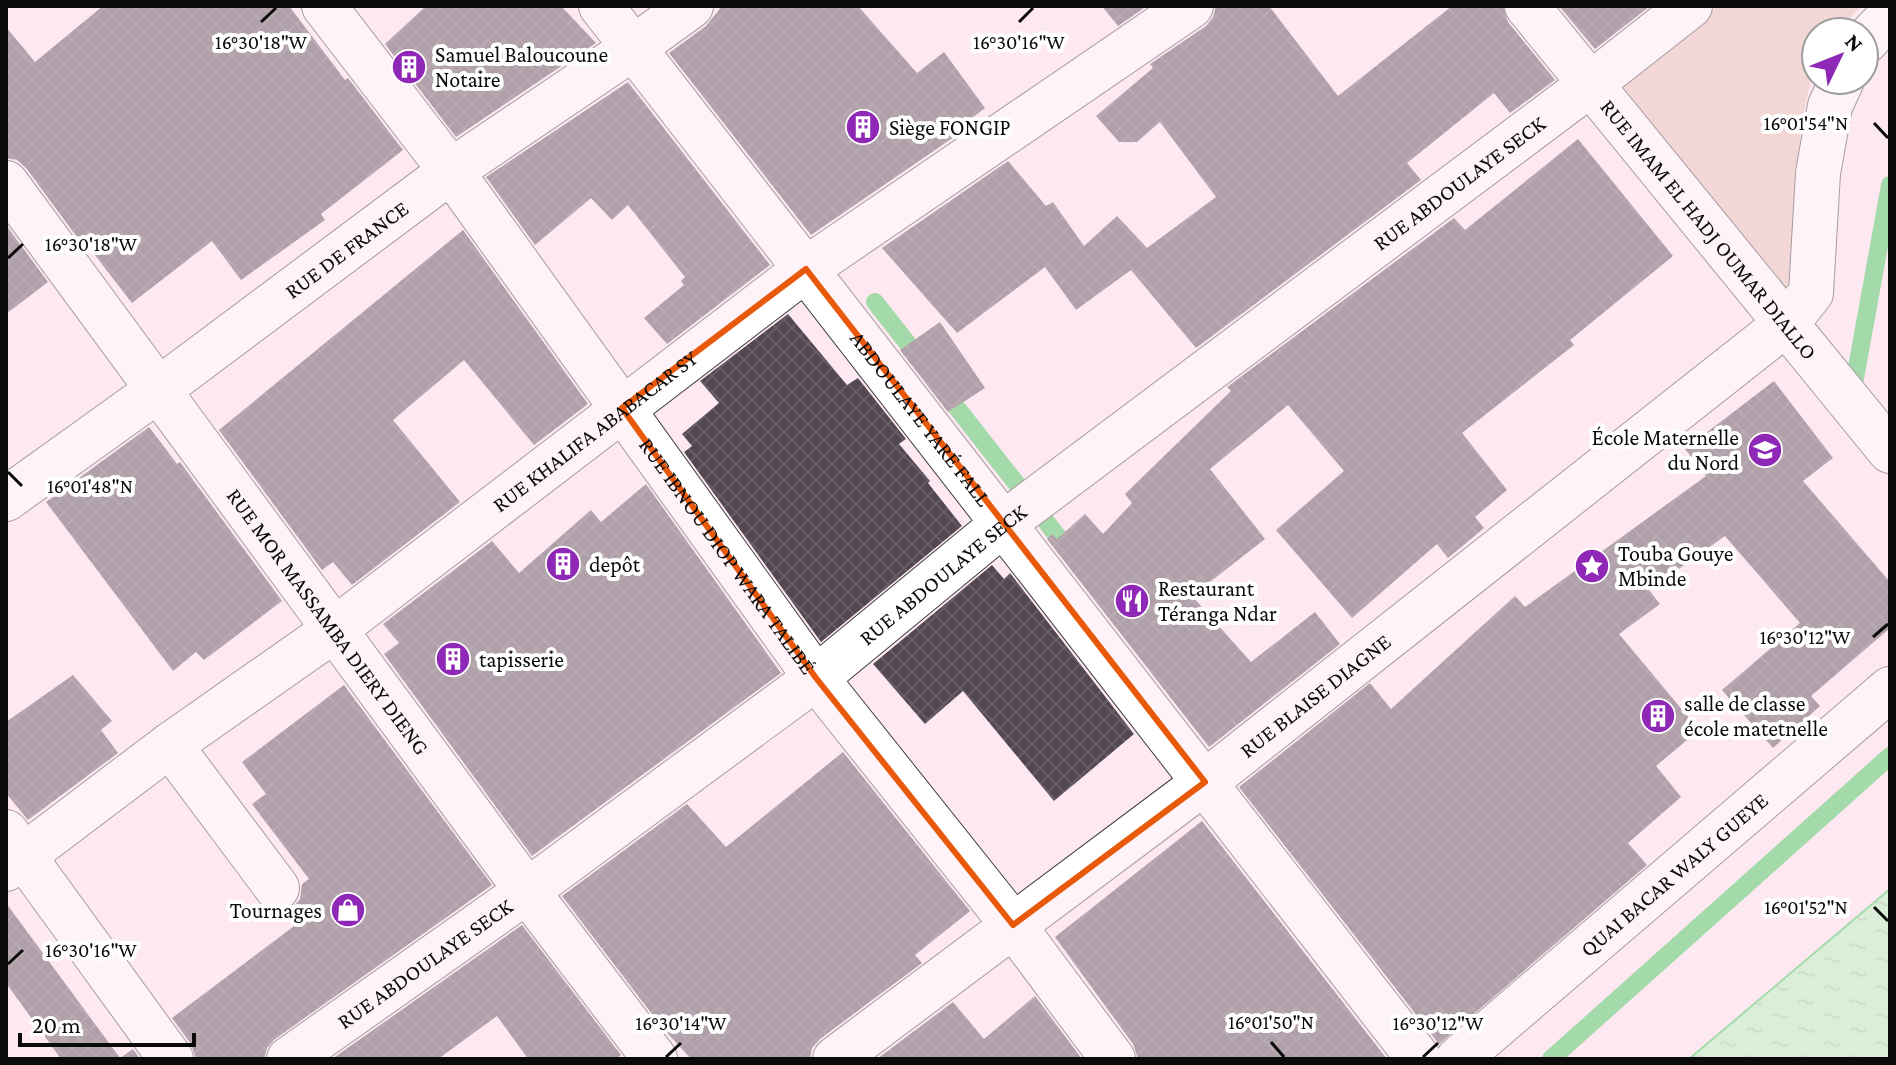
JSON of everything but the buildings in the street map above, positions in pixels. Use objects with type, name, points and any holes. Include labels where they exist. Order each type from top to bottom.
[{"type":"street","name":"RUE IBNOU DIOP WARA TALIBÉ","points":[[324,6],[451,171],[816,678],[1013,925],[1113,1059]]},
{"type":"street","name":"ABDOULAYE YARÉ FALL","points":[[601,6],[1419,1059]]},
{"type":"street","name":"RUE DE FRANCE","points":[[6,499],[158,390],[451,171],[691,6]]},
{"type":"street","name":"RUE KHALIFA ABABACAR SY","points":[[12,852],[334,630],[806,269],[1191,6]]},
{"type":"street","name":"RUE IMAM EL HADJ OUMAR DIALLO","points":[[1527,6],[1890,451]]},
{"type":"street","name":"RUE ABDOULAYE SECK","points":[[289,1059],[527,891],[816,678],[1003,524],[1592,83],[1690,6]]},
{"type":"street","name":"RUE BLAISE DIAGNE","points":[[835,1059],[1205,782],[1787,323],[1811,293],[1818,173],[1830,106],[1835,96]]},
{"type":"street","name":"RUE MOR MASSAMBA DIERY DIENG","points":[[6,183],[527,891],[655,1059]]},
{"type":"street","name":"QUAI BACAR WALY GUEYE","points":[[1458,1059],[1890,689]]},
{"type":"street","points":[[170,745],[277,888]]},
{"type":"street","points":[[12,852],[171,1059]]},
{"type":"highlighted area","points":[[806,269],[1205,782],[1013,925],[816,678],[622,408]]},
{"type":"shaded area","points":[[1718,6],[1862,6],[1852,16],[1800,16],[1800,96],[1808,96],[1801,128],[1799,199],[1790,305],[1614,85]]},
{"type":"water","points":[[1890,889],[1890,1059],[1689,1059]]},
{"type":"waterway","points":[[1852,395],[1890,185]]},
{"type":"waterway","points":[[875,302],[923,363]]},
{"type":"waterway","points":[[943,390],[1073,556]]},
{"type":"waterway","points":[[1551,1059],[1890,756]]},
{"type":"place","name":"Samuel Baloucoune Notaire","points":[[409,67]]},
{"type":"place","name":"Siège FONGIP","points":[[863,127]]},
{"type":"place","name":"École Maternelle du Nord","points":[[1765,450]]},
{"type":"place","name":"depôt","points":[[563,564]]},
{"type":"place","name":"Touba Gouye Mbinde","points":[[1592,566]]},
{"type":"place","name":"Restaurant Téranga Ndar","points":[[1132,601]]},
{"type":"place","name":"tapisserie","points":[[453,659]]},
{"type":"place","name":"salle de classe école matetnelle","points":[[1658,716]]},
{"type":"place","name":"Tournages","points":[[348,910]]}]
